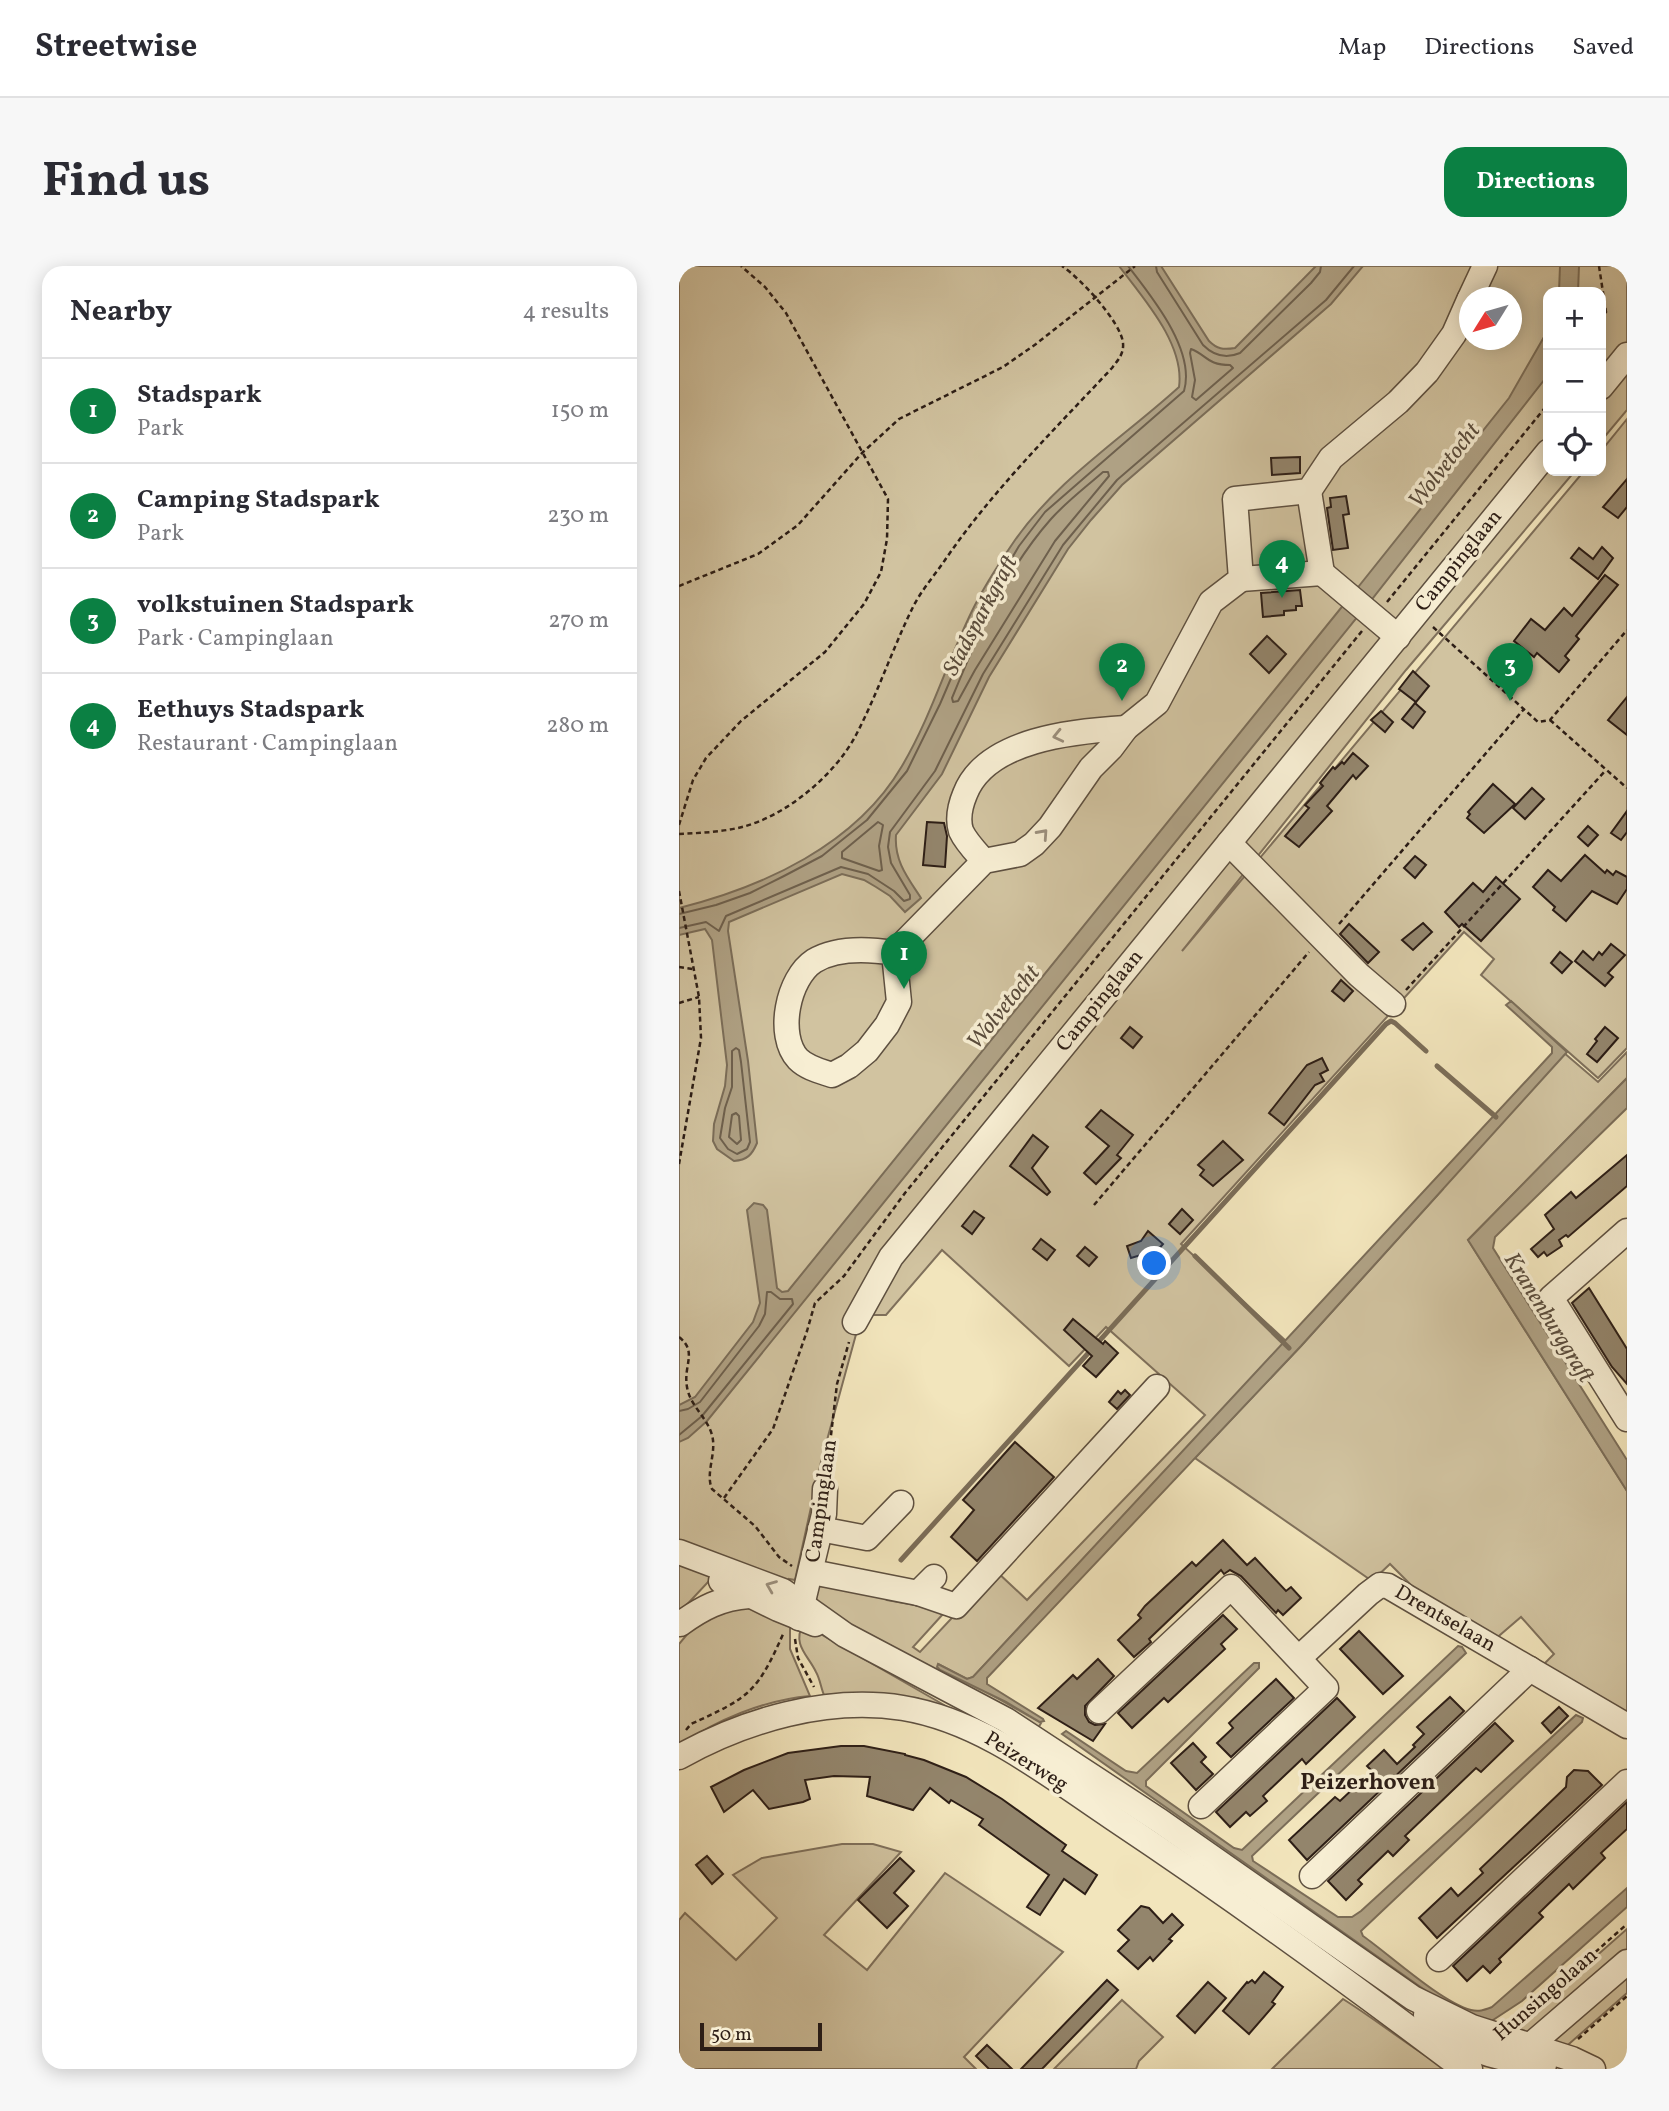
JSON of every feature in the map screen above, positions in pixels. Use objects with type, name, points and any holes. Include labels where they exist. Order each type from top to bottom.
[{"type":"street","points":[[1475,287],[1485,266]]},
{"type":"street","points":[[1398,637],[1322,573],[1309,491],[1331,458],[1398,402],[1427,372],[1459,323]]},
{"type":"street","points":[[1606,381],[1627,355]]},
{"type":"street","name":"Campinglaan","points":[[855,1322],[891,1257],[1543,458]]},
{"type":"street","points":[[1241,579],[1235,499],[1309,491]]},
{"type":"street","points":[[894,953],[863,950],[828,955],[803,970],[790,993],[788,1014],[788,1037],[799,1061],[813,1069],[832,1074],[849,1066],[867,1051],[887,1025],[899,1002],[894,953],[983,861],[1020,854],[1034,845],[1050,827],[1091,768],[1126,728],[1157,704],[1211,602],[1241,579],[1322,573]]},
{"type":"street","points":[[983,861],[961,830],[959,810],[970,782],[984,768],[1022,746],[1059,735],[1126,728]]},
{"type":"street","points":[[1230,843],[1359,975],[1393,1004]]},
{"type":"street","points":[[1627,1231],[1551,1298],[1627,1419]]},
{"type":"street","points":[[811,1575],[926,1585],[955,1606],[1157,1387]]},
{"type":"street","name":"Campinglaan","points":[[797,1612],[811,1575],[825,1489]]},
{"type":"street","points":[[820,1529],[867,1538],[901,1503]]},
{"type":"street","points":[[679,1552],[727,1577],[692,1602],[679,1624]]},
{"type":"street","name":"Peizerweg","points":[[727,1577],[749,1596],[797,1612],[845,1635],[1030,1735],[1337,1959],[1449,2058],[1470,2069]]},
{"type":"street","name":"Peizerweg","points":[[727,1577],[768,1584],[797,1612]]},
{"type":"street","name":"Drentselaan","points":[[1299,1658],[1380,1585],[1398,1590],[1627,1726]]},
{"type":"street","points":[[1099,1712],[1231,1587],[1326,1688],[1201,1806]]},
{"type":"street","points":[[679,1624],[709,1604],[749,1596]]},
{"type":"street","points":[[1312,1876],[1530,1668]]},
{"type":"street","name":"Peizerweg","points":[[679,1757],[745,1727],[817,1708],[863,1705],[903,1708],[944,1718],[979,1732],[1016,1754],[1165,1853],[1337,1959],[1496,2036],[1521,2053]]},
{"type":"street","points":[[1439,1959],[1627,1782]]},
{"type":"street","name":"Hunsingolaan","points":[[1521,2053],[1622,1975]]},
{"type":"street","name":"Peizerweg","points":[[1413,1998],[1438,2027],[1458,2042],[1481,2053],[1521,2053],[1593,2069]]},
{"type":"path","points":[[679,825],[693,780],[706,758],[741,721],[825,652],[864,604],[881,572],[887,539],[888,499],[786,313],[765,287],[741,266]]},
{"type":"path","points":[[679,834],[744,827],[776,814],[802,797],[833,766],[855,738],[913,606],[966,529],[1123,353],[1123,341],[1095,296],[1062,266]]},
{"type":"path","points":[[679,586],[758,554],[798,526],[862,453],[899,419],[1003,367],[1135,266]]},
{"type":"path","points":[[1599,266],[1602,287]]},
{"type":"path","points":[[724,1498],[773,1429],[814,1303],[844,1276],[905,1193],[1372,615],[1543,410]]},
{"type":"path","points":[[1417,613],[1538,722],[1550,720],[1627,630]]},
{"type":"path","points":[[1094,1205],[1322,937],[1335,929],[1524,709]]},
{"type":"path","points":[[1550,720],[1627,788]]},
{"type":"path","points":[[1393,1004],[1606,770]]},
{"type":"path","points":[[679,891],[699,997],[701,1038],[679,1164]]},
{"type":"path","points":[[679,967],[694,969]]},
{"type":"path","points":[[679,1003],[699,997]]},
{"type":"path","name":"Campinglaan","points":[[825,1489],[837,1384],[855,1322]]},
{"type":"path","points":[[679,1337],[688,1345],[690,1351],[685,1375],[690,1400],[712,1433],[712,1489],[755,1526],[779,1557],[811,1575]]},
{"type":"path","points":[[797,1612],[796,1649],[802,1667],[813,1685],[817,1708]]},
{"type":"path","points":[[685,1731],[691,1724],[734,1704],[753,1690],[768,1669],[797,1612]]},
{"type":"path","name":"Hunsingolaan","points":[[1496,2036],[1534,2008],[1627,1924]]},
{"type":"path","points":[[1561,2062],[1627,1996]]},
{"type":"shaded area","points":[[679,266],[1627,266],[1627,410],[1606,435],[1606,287],[1543,287],[1543,476],[1571,476],[1406,670],[1182,951],[1580,476],[1606,476],[1606,445],[1627,419],[1627,1048],[1598,1078],[1481,975],[1494,959],[1464,932],[1181,1244],[1286,1341],[973,1677],[967,1679],[938,1664],[1041,1723],[1037,1730],[817,1608],[815,1594],[819,1586],[873,1591],[887,1600],[937,1609],[943,1614],[913,1647],[920,1652],[996,1571],[1027,1600],[1205,1415],[1106,1327],[1069,1366],[942,1250],[886,1315],[871,1315],[869,1287],[821,1462],[795,1580],[789,1579],[783,1598],[790,1621],[790,1649],[810,1696],[775,1702],[741,1713],[679,1746],[679,1644],[705,1613],[728,1596],[708,1582],[679,1613]]},
{"type":"shaded area","points":[[1563,1052],[1598,1082],[1627,1052],[1627,1078],[1468,1240],[1627,1491],[1627,1719],[1541,1667],[1554,1654],[1521,1617],[1493,1641],[1424,1598],[1390,1564],[1372,1581],[1195,1458],[1301,1346],[1443,1189],[1440,1183]]},
{"type":"shaded area","points":[[803,1624],[965,1717],[917,1698],[858,1693],[824,1695],[817,1675],[800,1644]]},
{"type":"shaded area","points":[[842,1844],[873,1844],[901,1852],[824,1935],[867,1970],[945,1873],[1063,1952],[964,2057],[976,2069],[679,2069],[679,1920],[685,1913],[736,1960],[777,1918],[733,1875],[762,1858]]},
{"type":"shaded area","points":[[1627,1929],[1627,1949],[1535,2029],[1527,2033],[1503,2034],[1527,2017]]},
{"type":"shaded area","points":[[1627,1972],[1627,1993],[1561,2051],[1542,2046]]},
{"type":"shaded area","points":[[1343,1999],[1420,2052],[1446,2069],[1272,2069]]},
{"type":"shaded area","points":[[1122,2000],[1163,2037],[1139,2061],[1136,2069],[1054,2069]]},
{"type":"water","name":"Stadsparkgraft","points":[[1119,266],[1161,266],[1209,341],[1227,349],[1235,348],[1316,266],[1363,266],[1331,304],[1122,485],[1068,549],[989,677],[942,774],[896,835],[900,861],[921,898],[905,912],[890,896],[876,887],[864,880],[842,874],[729,922],[728,931],[748,1061],[757,1143],[749,1156],[734,1161],[717,1149],[713,1141],[727,1065],[712,940],[705,929],[679,935],[679,908],[743,888],[774,875],[805,859],[860,819],[883,794],[902,766],[922,728],[972,611],[1013,543],[1030,520],[1070,479],[1179,387],[1176,354],[1169,338]]},
{"type":"water","points":[[1560,266],[1579,266],[1578,287],[1559,287]]},
{"type":"water","points":[[1543,339],[1543,381],[1369,603],[1355,591],[1509,398]]},
{"type":"water","points":[[1345,603],[1359,615],[707,1421],[688,1438],[679,1442],[679,1405],[695,1397],[753,1322],[760,1303],[747,1210],[754,1203],[763,1205],[767,1210],[777,1288],[782,1292],[788,1291]]},
{"type":"water","points":[[1511,1001],[1567,1052],[1301,1346],[987,1678],[987,1684],[1044,1721],[1040,1722],[940,1670],[938,1664],[967,1679],[973,1677],[1552,1053],[1552,1047],[1506,1005]]},
{"type":"water","points":[[1627,1078],[1627,1108],[1495,1237],[1493,1248],[1627,1460],[1627,1491],[1468,1240]]},
{"type":"water","points":[[1458,1646],[1466,1653],[1252,1856],[1253,1861],[1338,1917],[1352,1917],[1576,1715],[1583,1718],[1582,1722],[1361,1931],[1363,1936],[1445,1998],[1477,2011],[1492,2007],[1627,1888],[1627,1907],[1522,2001],[1490,2022],[1446,2005],[1062,1734],[1066,1731],[1126,1771],[1137,1773],[1254,1663],[1259,1663],[1259,1668],[1146,1781],[1146,1786],[1234,1848],[1242,1850]]},
{"type":"building","points":[[1300,457],[1300,473],[1272,475],[1271,458]]},
{"type":"building","points":[[1627,479],[1627,507],[1618,518],[1603,507]]},
{"type":"building","points":[[1346,496],[1349,514],[1343,515],[1348,548],[1333,550],[1327,508],[1331,507],[1330,498]]},
{"type":"building","points":[[1602,547],[1613,558],[1598,579],[1571,558],[1579,548],[1593,559]]},
{"type":"building","points":[[1605,575],[1618,585],[1576,636],[1579,639],[1565,656],[1569,660],[1559,672],[1537,653],[1534,657],[1514,641],[1531,619],[1545,630],[1564,608],[1572,616]]},
{"type":"building","points":[[1300,590],[1302,606],[1296,606],[1296,610],[1284,611],[1284,615],[1263,617],[1261,593]]},
{"type":"building","points":[[1267,636],[1286,654],[1269,673],[1250,654]]},
{"type":"building","points":[[1413,671],[1429,686],[1416,702],[1399,689]]},
{"type":"building","points":[[1627,697],[1627,735],[1608,720]]},
{"type":"building","points":[[1415,703],[1425,712],[1413,728],[1402,719]]},
{"type":"building","points":[[1381,711],[1393,722],[1385,732],[1371,720]]},
{"type":"building","points":[[1353,753],[1368,766],[1356,779],[1353,775],[1327,806],[1332,811],[1299,847],[1285,836],[1309,808],[1305,805],[1323,786],[1320,783],[1333,767],[1335,769],[1342,762],[1344,764]]},
{"type":"building","points":[[1493,784],[1515,804],[1484,833],[1467,818],[1470,814],[1468,812]]},
{"type":"building","points":[[1532,788],[1544,799],[1525,819],[1513,808]]},
{"type":"building","points":[[1627,811],[1627,832],[1621,840],[1611,833]]},
{"type":"building","points":[[927,822],[944,823],[947,836],[945,867],[923,865]]},
{"type":"building","points":[[1588,826],[1598,835],[1588,846],[1578,837]]},
{"type":"building","points":[[1585,855],[1605,873],[1607,870],[1613,875],[1616,871],[1627,877],[1627,889],[1617,904],[1592,891],[1566,921],[1533,887],[1548,870],[1561,881]]},
{"type":"building","points":[[1415,856],[1426,865],[1415,878],[1404,868]]},
{"type":"building","points":[[1496,877],[1520,899],[1481,941],[1462,924],[1459,927],[1445,912],[1473,883],[1483,892]]},
{"type":"building","points":[[1423,923],[1432,932],[1413,950],[1402,940]]},
{"type":"building","points":[[1349,924],[1379,952],[1368,963],[1340,934]]},
{"type":"building","points":[[1611,944],[1625,955],[1608,973],[1613,977],[1605,986],[1575,961],[1583,951],[1593,960],[1599,952],[1602,955]]},
{"type":"building","points":[[1560,952],[1572,962],[1562,973],[1551,963]]},
{"type":"building","points":[[1341,980],[1353,991],[1344,1001],[1332,991]]},
{"type":"building","points":[[1130,1027],[1142,1037],[1133,1048],[1121,1038]]},
{"type":"building","points":[[1605,1027],[1618,1038],[1597,1062],[1587,1054]]},
{"type":"building","points":[[1322,1058],[1328,1070],[1320,1074],[1324,1081],[1315,1085],[1284,1125],[1269,1113],[1307,1065]]},
{"type":"building","points":[[1101,1110],[1133,1135],[1117,1155],[1121,1158],[1096,1184],[1084,1173],[1109,1146],[1086,1127]]},
{"type":"building","points":[[1033,1135],[1048,1147],[1032,1168],[1050,1192],[1047,1195],[1010,1166]]},
{"type":"building","points":[[1223,1141],[1243,1160],[1213,1186],[1200,1175],[1204,1170],[1198,1165]]},
{"type":"building","points":[[1627,1155],[1627,1186],[1568,1237],[1566,1235],[1559,1240],[1562,1246],[1547,1256],[1544,1252],[1538,1257],[1531,1249],[1554,1229],[1545,1215],[1571,1192],[1576,1198]]},
{"type":"building","points":[[1182,1209],[1193,1220],[1180,1234],[1169,1224]]},
{"type":"building","points":[[974,1211],[984,1218],[972,1234],[962,1226]]},
{"type":"building","points":[[1148,1231],[1163,1244],[1150,1259],[1144,1254],[1131,1258],[1127,1246],[1141,1241]]},
{"type":"building","points":[[1041,1239],[1055,1250],[1047,1260],[1033,1249]]},
{"type":"building","points":[[1085,1247],[1097,1257],[1089,1266],[1077,1256]]},
{"type":"building","points":[[1589,1288],[1627,1349],[1627,1384],[1612,1367],[1572,1303]]},
{"type":"building","points":[[1073,1319],[1118,1353],[1096,1377],[1083,1366],[1092,1356],[1064,1330]]},
{"type":"building","points":[[1125,1390],[1130,1395],[1117,1409],[1109,1402],[1118,1391],[1121,1394]]},
{"type":"building","points":[[1015,1442],[1054,1477],[977,1561],[951,1537],[974,1510],[963,1500]]},
{"type":"building","points":[[1223,1540],[1247,1565],[1255,1558],[1286,1591],[1291,1587],[1301,1598],[1283,1615],[1278,1610],[1276,1613],[1241,1576],[1230,1570],[1224,1574],[1221,1570],[1149,1639],[1151,1642],[1134,1657],[1118,1640],[1141,1618],[1138,1615],[1145,1606],[1192,1562],[1196,1566]]},
{"type":"building","points":[[1223,1615],[1237,1629],[1221,1644],[1225,1649],[1168,1702],[1164,1698],[1132,1728],[1118,1713]]},
{"type":"building","points":[[1359,1631],[1403,1676],[1383,1694],[1340,1649]]},
{"type":"building","points":[[1098,1659],[1114,1676],[1085,1706],[1085,1715],[1089,1722],[1095,1725],[1105,1724],[1093,1741],[1038,1708],[1073,1675],[1077,1679]]},
{"type":"building","points":[[1276,1679],[1294,1698],[1231,1757],[1217,1743],[1233,1728],[1229,1723]]},
{"type":"building","points":[[1450,1697],[1464,1711],[1307,1860],[1289,1840],[1335,1797],[1340,1801],[1372,1771],[1367,1766],[1384,1750],[1397,1764],[1424,1734],[1417,1727]]},
{"type":"building","points":[[1337,1698],[1355,1717],[1306,1764],[1302,1759],[1263,1796],[1267,1801],[1250,1816],[1246,1812],[1230,1827],[1216,1812]]},
{"type":"building","points":[[1559,1707],[1568,1716],[1551,1733],[1542,1723]]},
{"type":"building","points":[[1495,1723],[1513,1741],[1481,1772],[1476,1768],[1405,1836],[1409,1840],[1393,1856],[1388,1851],[1358,1880],[1362,1884],[1346,1900],[1328,1881]]},
{"type":"building","points":[[1193,1743],[1206,1757],[1201,1762],[1213,1774],[1196,1790],[1171,1763]]},
{"type":"building","points":[[841,1746],[864,1746],[905,1754],[966,1777],[1066,1845],[1062,1851],[1097,1875],[1085,1894],[1064,1879],[1040,1915],[1027,1907],[1049,1875],[979,1825],[983,1819],[951,1800],[949,1803],[930,1788],[913,1810],[867,1796],[870,1777],[834,1776],[805,1780],[810,1799],[803,1802],[769,1809],[753,1790],[724,1812],[711,1787],[744,1770],[788,1753]]},
{"type":"building","points":[[1574,1770],[1588,1771],[1602,1785],[1437,1938],[1419,1918],[1451,1888],[1458,1896],[1483,1873],[1480,1869],[1566,1787],[1567,1777]]},
{"type":"building","points":[[1627,1802],[1627,1829],[1601,1853],[1605,1858],[1573,1889],[1569,1884],[1539,1913],[1543,1917],[1499,1959],[1501,1962],[1490,1973],[1483,1966],[1467,1981],[1453,1966]]},
{"type":"building","points":[[707,1856],[723,1874],[712,1884],[696,1865]]},
{"type":"building","points":[[900,1858],[914,1871],[894,1893],[908,1906],[887,1928],[858,1900]]},
{"type":"building","points":[[1141,1906],[1149,1908],[1163,1923],[1172,1914],[1183,1925],[1153,1961],[1150,1957],[1138,1969],[1118,1951],[1129,1940],[1118,1930]]},
{"type":"building","points":[[1264,1972],[1283,1987],[1272,2002],[1275,2004],[1249,2034],[1223,2011],[1247,1982],[1252,1980],[1255,1983]]},
{"type":"building","points":[[1107,1980],[1118,1990],[1042,2069],[1021,2069]]},
{"type":"building","points":[[1208,1982],[1226,1998],[1195,2033],[1177,2016]]},
{"type":"building","points":[[987,2045],[1012,2069],[989,2069],[976,2056]]},
{"type":"waterway","points":[[901,1560],[1386,1024],[1391,1021],[1395,1023],[1426,1051]]},
{"type":"waterway","points":[[1437,1066],[1496,1117]]},
{"type":"waterway","points":[[1195,1256],[1289,1348]]},
{"type":"place","name":"Eethuys Stadspark","points":[[1282,598]]},
{"type":"place","name":"Camping Stadspark","points":[[1122,701]]},
{"type":"place","name":"volkstuinen Stadspark","points":[[1510,701]]},
{"type":"place","name":"Stadspark","points":[[904,989]]},
{"type":"district","name":"Peizerhoven","points":[[1368,1783]]},
{"type":"water label","name":"Wolvetocht","points":[[1445,466]]},
{"type":"water label","name":"Wolvetocht","points":[[1004,1008]]},
{"type":"water label","name":"Kranenburggraft","points":[[1548,1318]]}]
